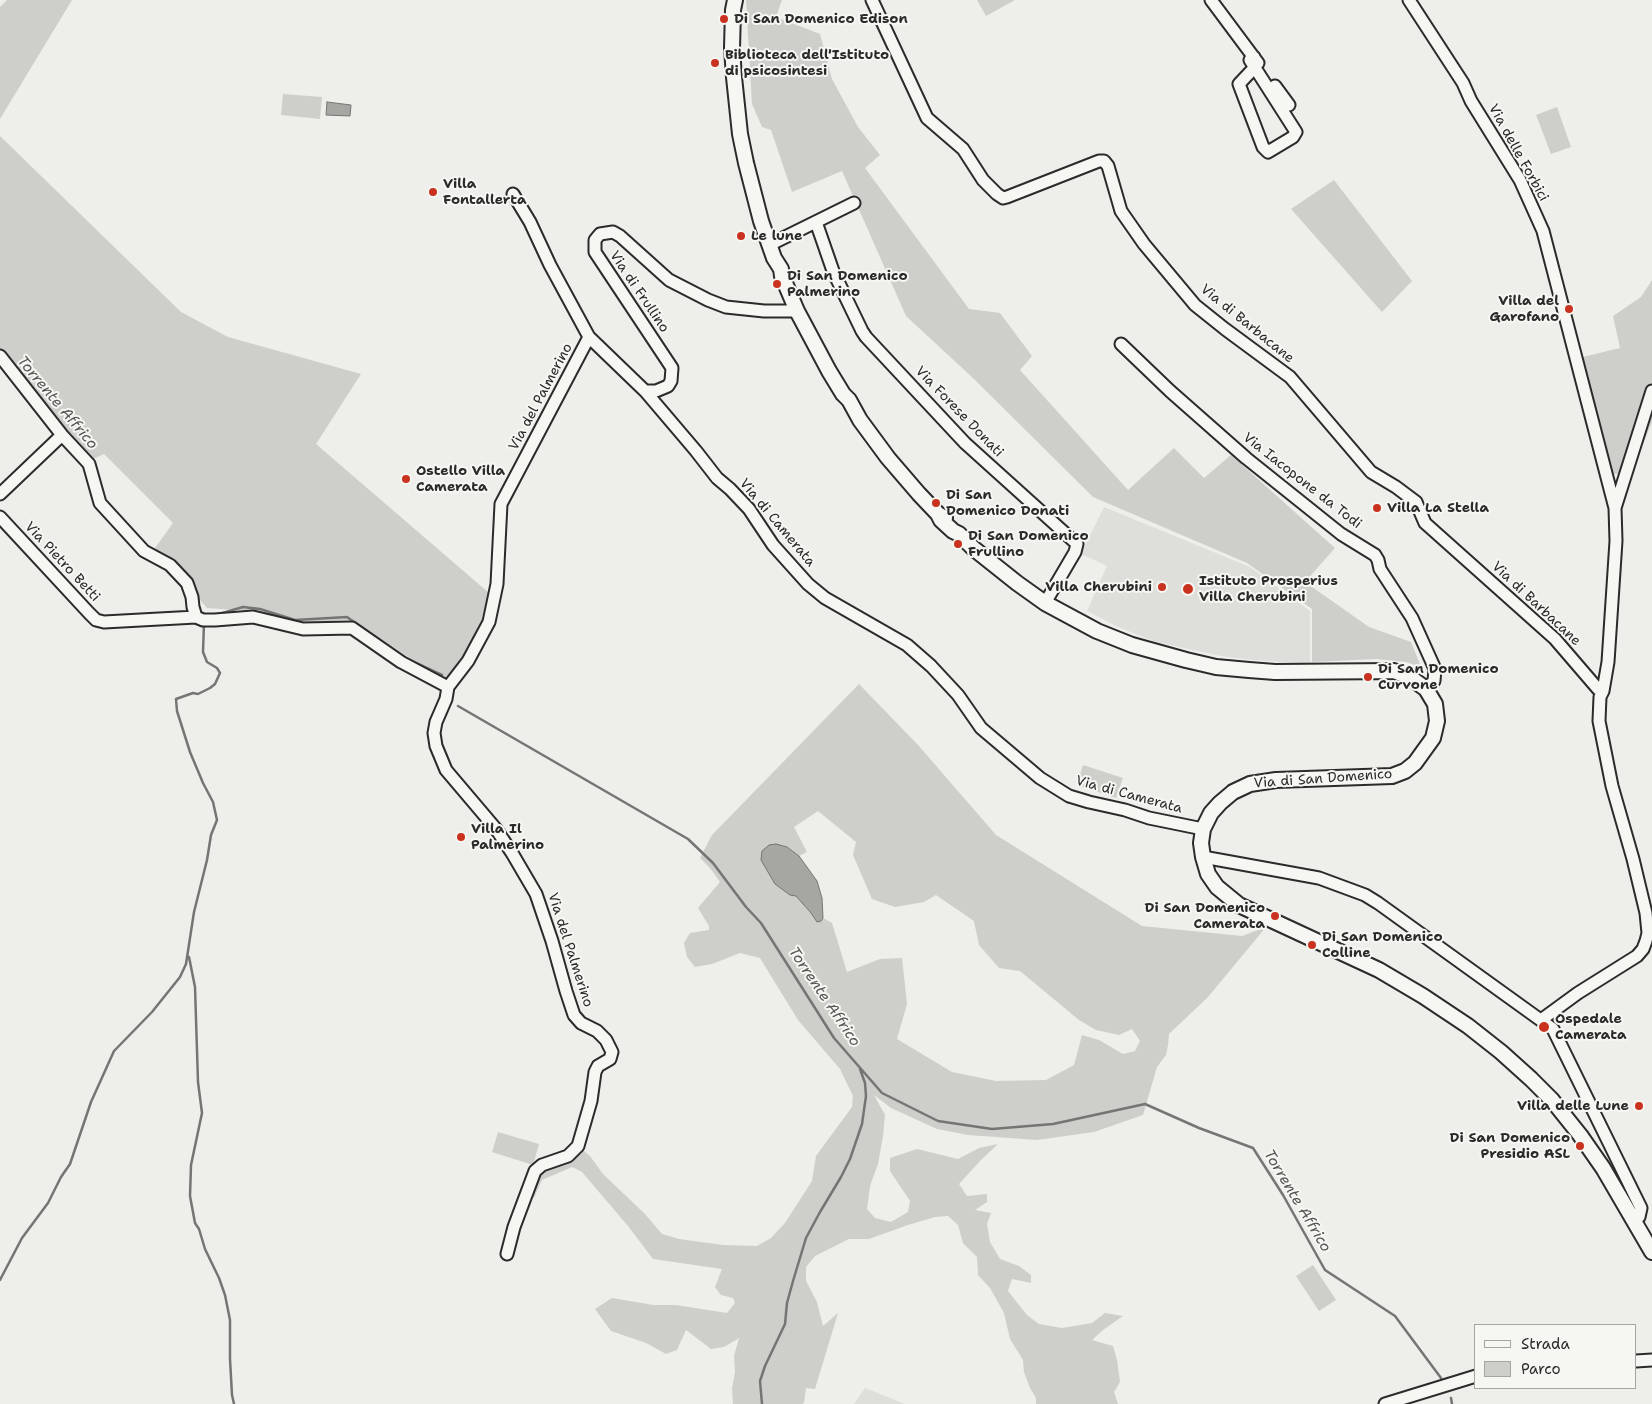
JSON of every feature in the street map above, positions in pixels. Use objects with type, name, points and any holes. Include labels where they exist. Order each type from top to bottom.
[{"type":"main road","points":[[732,3],[734,77],[740,134],[754,196],[772,251],[776,270],[782,276],[794,305],[829,371],[860,420],[888,458],[953,532],[959,534],[1002,572],[1045,603],[1097,631],[1132,645],[1216,667],[1275,672],[1394,671],[1411,678],[1426,690]]},
{"type":"main road","name":"Via di San Domenico","points":[[1426,690],[1436,708],[1437,721],[1433,738],[1415,763],[1405,771],[1392,776],[1276,780],[1250,784],[1233,792],[1211,813],[1203,830],[1201,843],[1208,874],[1217,887],[1240,905],[1379,970],[1460,1021],[1501,1052],[1531,1078],[1566,1116],[1603,1168],[1652,1252]]},
{"type":"street","name":"Via di Barbacane","points":[[872,0],[927,118],[963,150],[983,180],[997,194],[1003,198],[1007,197],[1090,164],[1104,161],[1108,166],[1121,211],[1144,244],[1196,305],[1290,378],[1371,472],[1416,502],[1425,523],[1555,639],[1598,689],[1604,691]]},
{"type":"street","points":[[1211,0],[1254,62],[1296,132],[1293,137],[1268,152],[1262,147],[1239,84],[1254,62]]},
{"type":"street","name":"Via delle Forbici","points":[[1409,0],[1464,83],[1472,101],[1520,180],[1543,231],[1615,508]]},
{"type":"street","points":[[1254,62],[1289,105]]},
{"type":"street","name":"Via di Camerata","points":[[514,194],[589,337],[645,391],[696,450],[717,478],[749,509],[773,545],[808,584],[825,598],[908,645],[958,695],[981,728],[1040,778],[1069,796],[1149,818],[1203,830]]},
{"type":"street","points":[[772,251],[816,222],[854,203]]},
{"type":"street","name":"Via Forese Donati","points":[[816,222],[833,271],[866,337],[965,443],[1077,544],[1075,552],[1045,603]]},
{"type":"street","name":"Via di Frullino","points":[[645,391],[668,386],[671,381],[672,368],[595,252],[595,240],[600,234],[613,232],[620,236],[669,280],[726,307],[772,311],[784,305],[794,305]]},
{"type":"street","name":"Via del Palmerino","points":[[507,1254],[514,1227],[535,1171],[542,1166],[568,1156],[578,1146],[591,1102],[594,1072],[598,1066],[610,1059],[612,1052],[606,1040],[597,1031],[581,1023],[574,1015],[544,914],[528,879],[496,829],[446,770],[436,746],[434,733],[448,688],[472,654],[489,622],[497,584],[501,504],[589,337]]},
{"type":"street","name":"Via Iacopone da Todi","points":[[1121,344],[1170,391],[1246,458],[1341,534],[1375,555],[1380,569],[1412,618],[1435,669],[1434,681],[1426,690]]},
{"type":"street","points":[[0,356],[62,435],[89,464],[100,503],[144,551],[170,565],[187,583],[196,616]]},
{"type":"street","points":[[1541,1020],[1637,956],[1643,949],[1648,933],[1646,912],[1634,859],[1612,786],[1598,721],[1600,697],[1604,691],[1608,662],[1616,541],[1615,508],[1652,391]]},
{"type":"street","points":[[0,494],[62,435]]},
{"type":"street","name":"Via Pietro Betti","points":[[0,517],[96,620],[104,622],[196,616],[203,620],[215,620],[253,617],[303,629],[352,628],[401,662],[448,688]]},
{"type":"street","points":[[1203,856],[1319,878],[1365,895],[1378,902],[1553,1029],[1641,1208],[1638,1217],[1634,1220]]},
{"type":"street","points":[[1553,1029],[1560,1006]]},
{"type":"street","points":[[1637,1361],[1652,1360]]},
{"type":"street","points":[[1385,1404],[1474,1377]]},
{"type":"shaded area","points":[[327,102],[351,105],[350,116],[326,115]]},
{"type":"shaded area","name":"Istituto Prosperius Villa Cherubini","points":[[1104,507],[1250,567],[1310,611],[1310,664],[1221,656],[1156,642],[1118,627],[1087,611],[1107,566],[1081,554]]},
{"type":"shaded area","points":[[776,844],[787,847],[799,856],[817,881],[822,898],[823,918],[821,921],[817,922],[796,896],[790,895],[775,884],[761,860],[762,851],[769,845]]},
{"type":"shaded area","points":[[865,1388],[905,1404],[854,1404]]},
{"type":"green space","points":[[7,0],[72,0],[0,119],[0,7]]},
{"type":"green space","points":[[746,0],[782,0],[776,17],[820,34],[832,79],[858,127],[880,155],[865,168],[969,309],[1000,313],[1032,356],[1020,370],[1128,490],[1174,448],[1204,478],[1231,455],[1335,548],[1305,582],[1369,627],[1411,642],[1421,667],[1406,662],[1376,659],[1312,662],[1312,609],[1247,563],[1093,497],[974,379],[906,316],[842,171],[792,192],[771,130],[762,127],[752,104]]},
{"type":"green space","points":[[977,0],[1015,0],[986,16]]},
{"type":"green space","points":[[283,94],[322,97],[320,119],[281,115]]},
{"type":"green space","points":[[1557,107],[1571,147],[1551,154],[1536,115]]},
{"type":"green space","points":[[0,136],[181,312],[228,337],[361,374],[316,444],[489,593],[483,620],[463,660],[444,681],[353,620],[295,623],[250,611],[207,608],[155,548],[173,523],[104,454],[91,460],[0,350]]},
{"type":"green space","points":[[1334,180],[1412,281],[1382,312],[1291,209]]},
{"type":"green space","points":[[1652,280],[1652,422],[1643,444],[1631,439],[1622,474],[1604,474],[1583,357],[1620,348],[1613,316],[1641,297]]},
{"type":"green space","points":[[859,684],[918,745],[996,835],[1142,926],[1242,936],[1266,927],[1208,997],[1169,1034],[1166,1055],[1157,1067],[1143,1115],[1094,1132],[1037,1140],[968,1135],[937,1129],[891,1108],[874,1095],[885,1115],[878,1164],[870,1186],[867,1209],[875,1218],[891,1222],[908,1212],[910,1201],[890,1171],[890,1158],[917,1149],[958,1159],[979,1148],[998,1144],[959,1184],[967,1196],[987,1194],[987,1202],[975,1210],[991,1213],[987,1224],[990,1242],[1000,1259],[1019,1266],[1031,1275],[1031,1283],[1012,1279],[1008,1291],[1027,1315],[1039,1324],[1062,1328],[1092,1323],[1105,1313],[1123,1316],[1092,1340],[1113,1346],[1120,1382],[1114,1392],[1118,1404],[1036,1404],[1036,1398],[1024,1372],[1023,1360],[1010,1339],[1004,1313],[990,1288],[978,1275],[977,1257],[963,1243],[958,1225],[948,1216],[935,1217],[869,1239],[849,1239],[815,1256],[806,1267],[806,1281],[817,1302],[823,1326],[838,1313],[815,1389],[806,1388],[804,1403],[802,1404],[733,1404],[734,1356],[739,1338],[724,1347],[711,1349],[686,1330],[677,1350],[666,1354],[646,1343],[611,1331],[595,1309],[612,1298],[653,1305],[676,1305],[727,1313],[735,1303],[733,1298],[721,1295],[715,1287],[722,1269],[653,1259],[582,1172],[572,1167],[542,1180],[534,1198],[528,1189],[535,1171],[578,1146],[590,1156],[603,1174],[645,1214],[662,1234],[679,1239],[723,1245],[757,1246],[771,1238],[785,1223],[812,1181],[816,1156],[852,1107],[853,1096],[840,1069],[798,1020],[760,958],[740,953],[712,964],[695,967],[687,957],[684,943],[690,933],[709,930],[709,926],[698,908],[720,882],[700,858],[712,835]],"holes":[[[818,811],[856,842],[853,855],[872,899],[895,907],[924,902],[936,895],[974,921],[979,945],[999,968],[1020,971],[1079,1020],[1096,1030],[1119,1035],[1132,1029],[1140,1041],[1135,1051],[1123,1054],[1099,1040],[1082,1035],[1074,1065],[1046,1080],[996,1081],[952,1072],[897,1039],[907,1004],[902,958],[880,959],[847,972],[832,923],[823,918],[821,921],[815,919],[796,896],[787,847],[799,856],[807,852],[794,827]]]},
{"type":"green space","points":[[1083,765],[1123,778],[1116,798],[1077,785]]},
{"type":"green space","points":[[498,1132],[539,1144],[533,1165],[492,1152]]},
{"type":"green space","points":[[1313,1265],[1336,1300],[1319,1311],[1296,1276]]},
{"type":"waterway","name":"Torrente Affrico","points":[[219,614],[243,607],[260,609],[295,620],[347,617],[405,658],[442,675]]},
{"type":"waterway","points":[[0,1280],[22,1238],[48,1203],[70,1164],[91,1102],[114,1051],[152,1012],[180,977],[186,964],[194,912],[211,835],[217,820],[213,802],[190,752],[177,711],[176,699],[193,693],[198,694],[210,688],[215,684],[220,673],[217,668],[207,662],[203,652],[204,623]]},
{"type":"waterway","name":"Torrente Affrico","points":[[458,706],[688,839],[713,863],[746,907],[761,923],[834,1038],[882,1093],[938,1121],[992,1129],[1053,1124],[1145,1104],[1199,1128],[1253,1148],[1283,1195],[1325,1270],[1395,1316],[1441,1378]]},
{"type":"waterway","points":[[189,957],[195,987],[198,1082],[202,1113],[191,1165],[190,1196],[195,1223],[225,1295],[230,1320],[230,1359],[234,1404]]},
{"type":"waterway","points":[[762,1404],[760,1381],[785,1324],[787,1303],[806,1238],[850,1159],[862,1124],[866,1096],[865,1083],[860,1069]]},
{"type":"waterway","name":"Torrente Affrico","points":[[1451,1398],[1452,1404]]},
{"type":"place","name":"Di San Domenico Edison","points":[[724,19]]},
{"type":"place","name":"Biblioteca dell'Istituto di psicosintesi","points":[[715,63]]},
{"type":"place","name":"Villa Fontallerta","points":[[433,192]]},
{"type":"place","name":"Le lune","points":[[741,236]]},
{"type":"place","name":"Di San Domenico Palmerino","points":[[777,284]]},
{"type":"place","name":"Villa del Garofano","points":[[1569,309]]},
{"type":"place","name":"Ostello Villa Camerata","points":[[406,479]]},
{"type":"place","name":"Di San Domenico Donati","points":[[936,503]]},
{"type":"place","name":"Villa La Stella","points":[[1377,508]]},
{"type":"place","name":"Di San Domenico Frullino","points":[[958,544]]},
{"type":"place","name":"Villa Cherubini","points":[[1162,587]]},
{"type":"place","name":"Istituto Prosperius Villa Cherubini","points":[[1188,589]]},
{"type":"place","name":"Di San Domenico Curvone","points":[[1368,677]]},
{"type":"place","name":"Villa Il Palmerino","points":[[461,837]]},
{"type":"place","name":"Di San Domenico Camerata","points":[[1275,916]]},
{"type":"place","name":"Di San Domenico Colline","points":[[1312,945]]},
{"type":"place","name":"Ospedale Camerata","points":[[1544,1027]]},
{"type":"place","name":"Villa delle Lune","points":[[1639,1106]]},
{"type":"place","name":"Di San Domenico Presidio ASL","points":[[1580,1146]]}]
